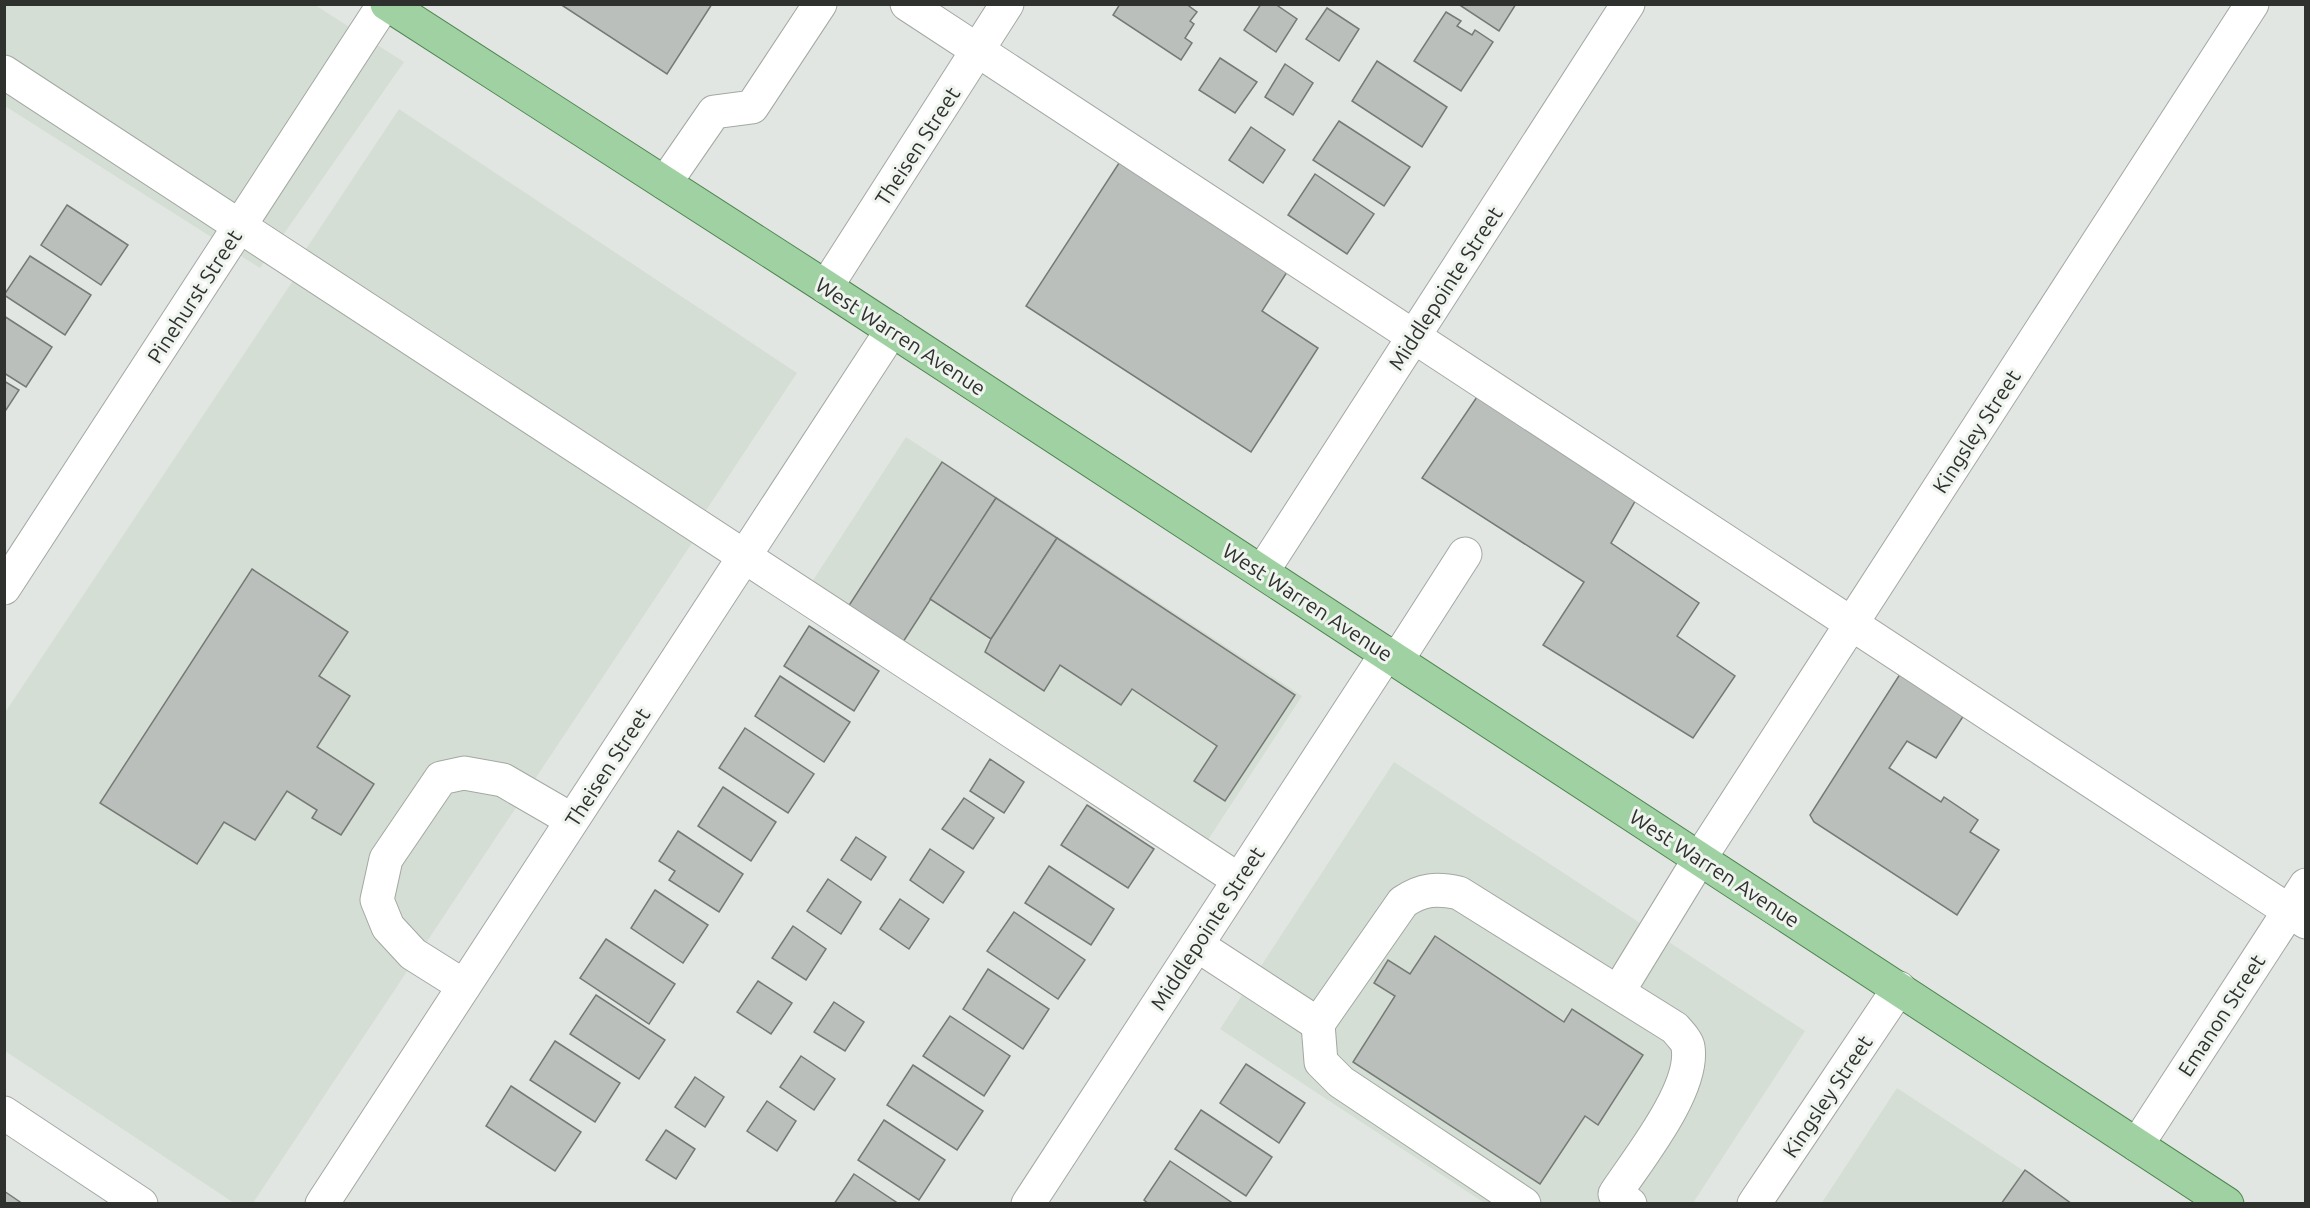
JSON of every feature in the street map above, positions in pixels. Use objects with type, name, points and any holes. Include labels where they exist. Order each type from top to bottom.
[{"type":"main road","name":"West Warren Avenue","points":[[386,4],[826,287],[2227,1203]]},
{"type":"street","name":"Pinehurst Street","points":[[4,588],[386,4]]},
{"type":"street","points":[[665,183],[714,112],[752,107],[820,4]]},
{"type":"street","points":[[907,4],[1852,624],[2300,906]]},
{"type":"street","name":"Theisen Street","points":[[826,287],[1007,4]]},
{"type":"street","name":"Middlepointe Street","points":[[1262,572],[1628,4]]},
{"type":"street","name":"Kingsley Street","points":[[1617,992],[1700,858],[2252,4]]},
{"type":"street","points":[[4,72],[1239,880]]},
{"type":"street","name":"Theisen Street","points":[[322,1203],[892,330]]},
{"type":"street","name":"Middlepointe Street","points":[[1028,1203],[1239,880],[1465,554]]},
{"type":"street","points":[[464,986],[413,954],[388,927],[377,900],[386,859],[441,778],[464,772],[503,780],[572,820]]},
{"type":"street","points":[[1524,1203],[1341,1082],[1321,1062],[1318,1024],[1403,902],[1417,892],[1438,889],[1459,893],[1676,1028],[1688,1045],[1689,1069],[1680,1095],[1618,1200]]},
{"type":"street","name":"Emanon Street","points":[[2137,1145],[2300,906]]},
{"type":"street","points":[[1197,945],[1318,1024]]},
{"type":"street","name":"Kingsley Street","points":[[1754,1203],[1899,988]]},
{"type":"street","points":[[4,1113],[141,1203]]},
{"type":"shaded area","points":[[4,5],[315,5],[404,62],[260,268],[5,106]]},
{"type":"shaded area","points":[[399,109],[797,373],[703,515],[304,252]]},
{"type":"shaded area","points":[[294,279],[692,543],[253,1203],[234,1203],[5,1051],[4,714]]},
{"type":"shaded area","points":[[906,437],[1302,696],[1204,846],[808,588]]},
{"type":"shaded area","points":[[1394,762],[1805,1031],[1693,1203],[1486,1204],[1220,1029]]},
{"type":"shaded area","points":[[1897,1088],[2073,1203],[1821,1204]]},
{"type":"building","points":[[560,4],[712,4],[667,74]]},
{"type":"building","points":[[1120,4],[1186,4],[1197,12],[1190,21],[1194,24],[1185,38],[1192,43],[1181,60],[1113,15]]},
{"type":"building","points":[[1261,4],[1275,4],[1297,19],[1276,52],[1244,30]]},
{"type":"building","points":[[1458,4],[1516,4],[1499,31]]},
{"type":"building","points":[[1327,8],[1359,29],[1339,61],[1306,39]]},
{"type":"building","points":[[1446,12],[1461,21],[1457,26],[1472,35],[1475,30],[1493,42],[1461,91],[1414,61]]},
{"type":"building","points":[[1220,58],[1257,82],[1235,113],[1199,90]]},
{"type":"building","points":[[1377,61],[1447,107],[1422,147],[1352,101]]},
{"type":"building","points":[[1285,64],[1313,83],[1293,115],[1265,97]]},
{"type":"building","points":[[1339,121],[1410,167],[1384,206],[1313,160]]},
{"type":"building","points":[[1251,127],[1285,150],[1263,183],[1229,160]]},
{"type":"building","points":[[1121,160],[1289,269],[1262,311],[1318,348],[1251,452],[1026,306]]},
{"type":"building","points":[[1315,174],[1374,214],[1347,254],[1288,215]]},
{"type":"building","points":[[67,205],[128,245],[101,285],[41,245]]},
{"type":"building","points":[[30,256],[91,295],[65,335],[4,295]]},
{"type":"building","points":[[4,316],[52,347],[26,387],[4,373]]},
{"type":"building","points":[[4,381],[19,390],[4,413]]},
{"type":"building","points":[[1479,394],[1637,498],[1611,543],[1699,603],[1677,636],[1735,676],[1693,738],[1543,645],[1584,582],[1422,478]]},
{"type":"building","points":[[942,462],[996,498],[903,642],[848,607]]},
{"type":"building","points":[[996,498],[1057,538],[991,639],[930,599]]},
{"type":"building","points":[[1057,538],[1295,695],[1225,801],[1194,781],[1217,746],[1132,689],[1121,705],[1060,665],[1044,691],[985,652],[991,639]]},
{"type":"building","points":[[252,569],[348,632],[319,676],[350,696],[317,747],[374,784],[341,835],[312,818],[317,810],[287,791],[255,840],[224,822],[197,864],[100,803]]},
{"type":"building","points":[[809,626],[879,671],[854,711],[784,666]]},
{"type":"building","points":[[1902,671],[1966,712],[1936,758],[1907,741],[1889,768],[1941,802],[1944,797],[1978,820],[1970,832],[1999,850],[1957,915],[1814,822],[1810,815]]},
{"type":"building","points":[[780,676],[850,722],[824,762],[755,716]]},
{"type":"building","points":[[745,728],[814,774],[788,813],[719,768]]},
{"type":"building","points":[[990,759],[1024,782],[1004,813],[970,791]]},
{"type":"building","points":[[723,787],[776,822],[751,861],[698,826]]},
{"type":"building","points":[[964,798],[994,818],[973,849],[942,829]]},
{"type":"building","points":[[1087,805],[1154,849],[1128,888],[1061,845]]},
{"type":"building","points":[[678,831],[743,874],[719,912],[669,880],[675,871],[659,861]]},
{"type":"building","points":[[856,837],[886,857],[871,880],[841,860]]},
{"type":"building","points":[[930,849],[964,872],[943,903],[910,880]]},
{"type":"building","points":[[1049,866],[1114,909],[1091,945],[1025,903]]},
{"type":"building","points":[[828,879],[861,902],[841,934],[807,911]]},
{"type":"building","points":[[655,890],[708,925],[683,963],[631,928]]},
{"type":"building","points":[[900,899],[929,919],[909,949],[880,929]]},
{"type":"building","points":[[1014,912],[1085,960],[1058,999],[987,951]]},
{"type":"building","points":[[793,926],[826,949],[806,980],[772,958]]},
{"type":"building","points":[[1435,936],[1564,1022],[1572,1009],[1643,1055],[1598,1125],[1585,1116],[1540,1184],[1353,1062],[1395,996],[1374,983],[1388,960],[1410,974]]},
{"type":"building","points":[[606,939],[675,984],[649,1024],[580,978]]},
{"type":"building","points":[[988,969],[1049,1009],[1023,1049],[963,1009]]},
{"type":"building","points":[[758,981],[792,1003],[771,1034],[737,1012]]},
{"type":"building","points":[[596,995],[665,1040],[639,1079],[570,1034]]},
{"type":"building","points":[[834,1002],[864,1022],[845,1051],[814,1032]]},
{"type":"building","points":[[950,1016],[1010,1056],[984,1096],[923,1056]]},
{"type":"building","points":[[555,1041],[620,1083],[595,1122],[530,1080]]},
{"type":"building","points":[[801,1056],[835,1079],[814,1110],[780,1087]]},
{"type":"building","points":[[1246,1064],[1305,1103],[1279,1143],[1220,1103]]},
{"type":"building","points":[[913,1065],[983,1111],[957,1150],[887,1105]]},
{"type":"building","points":[[695,1077],[724,1097],[705,1127],[675,1107]]},
{"type":"building","points":[[511,1086],[581,1132],[555,1171],[486,1126]]},
{"type":"building","points":[[767,1101],[796,1121],[777,1151],[747,1131]]},
{"type":"building","points":[[1201,1110],[1272,1157],[1246,1196],[1175,1149]]},
{"type":"building","points":[[884,1120],[945,1160],[919,1200],[858,1160]]},
{"type":"building","points":[[666,1130],[695,1149],[676,1179],[646,1160]]},
{"type":"building","points":[[1170,1161],[1234,1204],[1149,1204],[1144,1200]]},
{"type":"building","points":[[2025,1170],[2072,1204],[2001,1204]]},
{"type":"building","points":[[854,1174],[899,1204],[834,1204]]},
{"type":"building","points":[[4,1191],[23,1204],[4,1204]]}]
